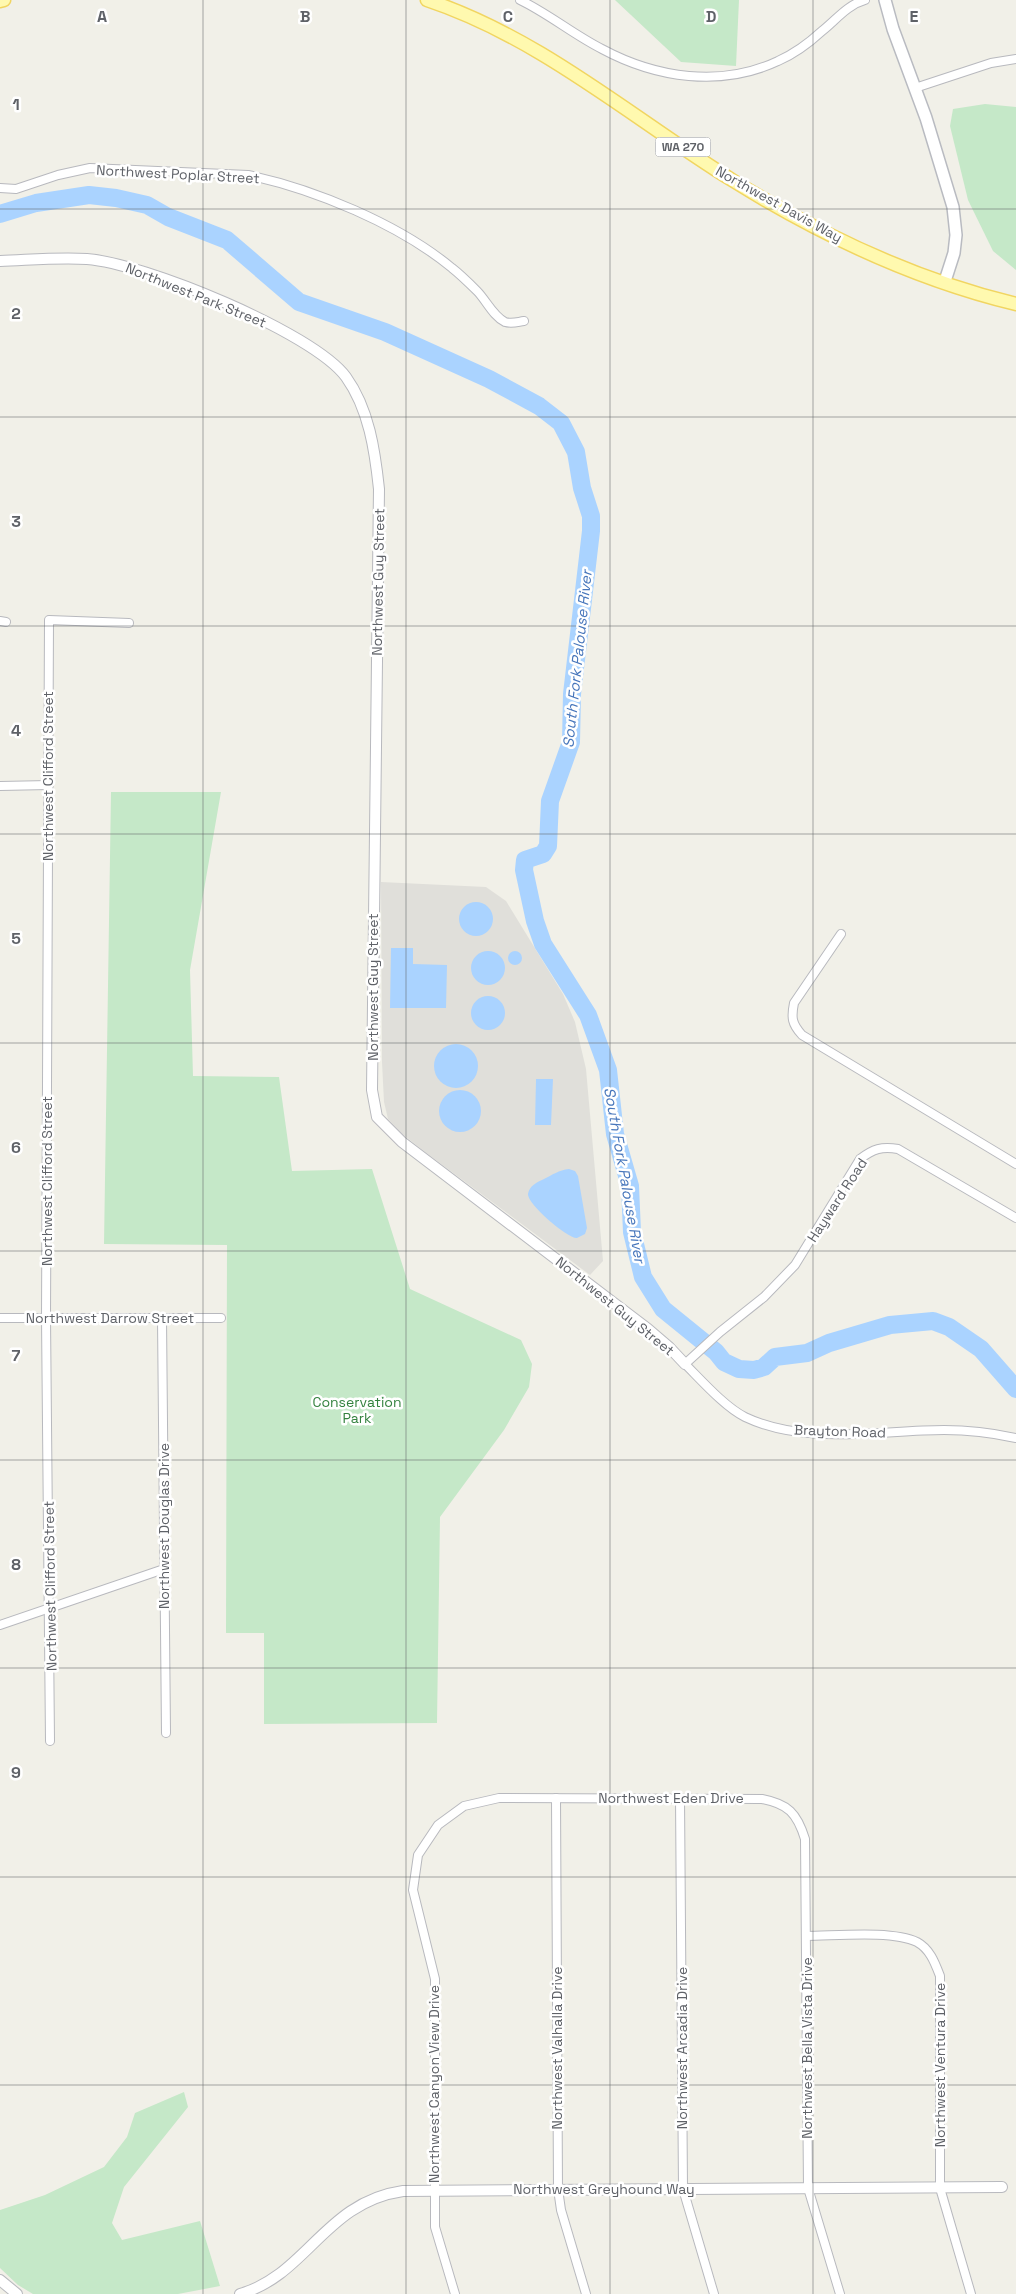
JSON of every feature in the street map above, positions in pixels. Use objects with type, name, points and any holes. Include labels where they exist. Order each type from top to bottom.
[{"type":"main road","points":[[0,1],[4,0]]},
{"type":"main road","name":"Northwest Davis Way","points":[[427,0],[455,9],[513,37],[566,69],[732,180],[793,215],[850,244],[945,281],[1016,304]]},
{"type":"main road","points":[[885,0],[893,29],[938,156],[955,220],[954,253],[945,281]]},
{"type":"street","points":[[520,0],[601,49],[636,66],[675,75],[714,77],[746,72],[778,61],[804,46],[851,6],[865,0]]},
{"type":"street","points":[[915,88],[991,62],[1016,59]]},
{"type":"street","name":"Northwest Poplar Street","points":[[0,188],[16,189],[58,175],[90,168],[248,175],[272,180],[324,198],[385,226],[450,266],[478,292],[504,321],[514,324],[524,321]]},
{"type":"street","name":"Northwest Park Street","points":[[0,261],[87,259],[124,266],[242,311],[302,341],[324,355],[345,376],[355,392],[368,422],[376,461]]},
{"type":"street","name":"Northwest Guy Street","points":[[376,461],[379,496],[372,1090],[377,1118],[402,1142],[648,1329],[686,1364]]},
{"type":"street","name":"Northwest Clifford Street","points":[[50,1741],[51,1608],[46,1318],[49,620],[129,623]]},
{"type":"street","points":[[0,786],[49,785]]},
{"type":"street","points":[[841,934],[794,1004],[791,1016],[794,1026],[802,1035],[1016,1164]]},
{"type":"street","name":"Hayward Road","points":[[686,1364],[720,1332],[764,1297],[795,1265],[860,1159],[871,1150],[884,1147],[898,1149],[1016,1218]]},
{"type":"street","name":"Northwest Darrow Street","points":[[0,1318],[221,1318]]},
{"type":"street","name":"Northwest Douglas Drive","points":[[162,1319],[166,1733]]},
{"type":"street","name":"Brayton Road","points":[[686,1364],[720,1397],[745,1417],[789,1430],[846,1434],[945,1430],[994,1434],[1016,1438]]},
{"type":"street","points":[[0,1625],[164,1569]]},
{"type":"street","name":"Northwest Canyon View Drive","points":[[455,2294],[435,2227],[435,1979],[413,1890],[418,1855],[438,1825],[464,1806],[499,1798],[556,1798]]},
{"type":"street","name":"Northwest Eden Drive","points":[[556,1798],[762,1798],[784,1805]]},
{"type":"street","name":"Northwest Valhalla Drive","points":[[556,1798],[558,2189],[561,2210],[586,2294]]},
{"type":"street","name":"Northwest Arcadia Drive","points":[[680,1798],[683,2189],[714,2294]]},
{"type":"street","name":"Northwest Bella Vista Drive","points":[[784,1805],[800,1821],[805,1839],[808,2188],[840,2294]]},
{"type":"street","name":"Northwest Ventura Drive","points":[[806,1936],[897,1936],[918,1943],[933,1957],[940,1976],[940,2188],[971,2294]]},
{"type":"street","name":"Northwest Greyhound Way","points":[[240,2294],[258,2288],[284,2270],[335,2222],[369,2199],[388,2193],[434,2190],[1002,2187]]},
{"type":"street","points":[[0,2280],[17,2294]]},
{"type":"shaded area","points":[[381,882],[486,887],[506,901],[563,994],[575,1022],[586,1069],[603,1261],[590,1275],[425,1152],[401,1133],[388,1119],[384,1102],[382,1062]]},
{"type":"green space","points":[[615,0],[739,0],[736,66],[681,62]]},
{"type":"green space","points":[[985,104],[1016,107],[1016,270],[993,251],[968,200],[950,126],[953,109]]},
{"type":"green space","name":"Conservation Park","points":[[111,792],[221,792],[190,970],[193,1076],[279,1077],[292,1171],[372,1169],[410,1289],[521,1340],[532,1364],[529,1387],[504,1430],[440,1517],[437,1723],[264,1724],[264,1633],[226,1633],[227,1245],[104,1244]]},
{"type":"green space","points":[[184,2092],[188,2107],[124,2187],[112,2223],[122,2240],[200,2221],[220,2286],[178,2294],[33,2294],[18,2285],[0,2268],[0,2210],[45,2195],[104,2167],[127,2137],[135,2113]]},
{"type":"water","points":[[476,902],[488,907],[493,919],[488,931],[476,936],[464,931],[459,919],[464,907]]},
{"type":"water","points":[[391,948],[413,948],[413,964],[447,965],[446,1008],[390,1008]]},
{"type":"water","points":[[488,951],[500,956],[505,968],[500,980],[488,985],[476,980],[471,968],[476,956]]},
{"type":"water","points":[[512,951],[518,951],[522,958],[518,965],[512,965],[508,961],[508,955]]},
{"type":"water","points":[[488,996],[500,1001],[505,1013],[500,1025],[488,1030],[476,1025],[471,1013],[476,1001]]},
{"type":"water","points":[[452,1044],[460,1044],[472,1050],[478,1066],[472,1082],[460,1088],[452,1088],[440,1082],[434,1070],[434,1062],[440,1050]]},
{"type":"water","points":[[536,1079],[553,1079],[551,1125],[535,1125]]},
{"type":"water","points":[[464,1090],[472,1093],[478,1099],[481,1111],[478,1123],[472,1129],[456,1132],[448,1129],[442,1123],[439,1107],[442,1099],[448,1093]]},
{"type":"water","points":[[569,1169],[575,1171],[578,1176],[587,1228],[585,1234],[577,1238],[565,1233],[541,1213],[529,1199],[528,1194],[536,1183]]},
{"type":"waterway","name":"South Fork Palouse River","points":[[0,214],[36,203],[89,195],[116,198],[147,205],[168,217],[227,240],[299,302],[385,332],[489,379],[539,406],[561,423],[576,452],[582,488],[591,516],[591,531],[572,694],[571,742],[550,801],[548,846],[543,854],[525,860],[524,870],[535,921],[543,944],[588,1015],[608,1070],[615,1134],[630,1186],[632,1232],[643,1277],[663,1309],[716,1352],[724,1362],[739,1369],[754,1370],[764,1367],[775,1357],[807,1353],[829,1343],[890,1325],[933,1321],[949,1327],[981,1349],[1016,1389]]}]
